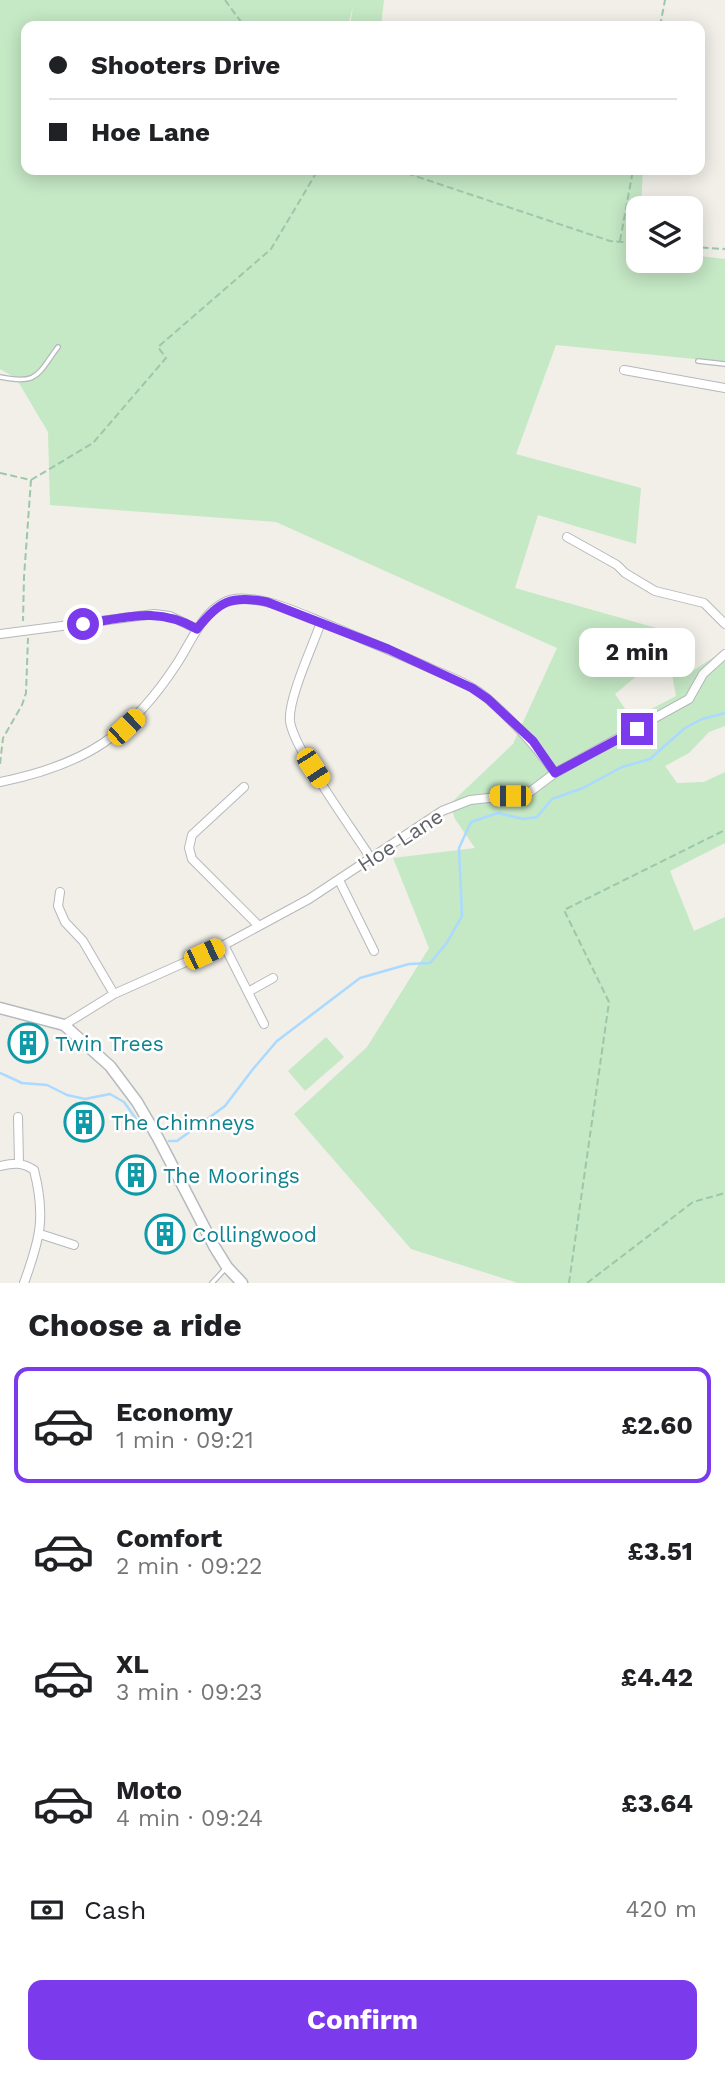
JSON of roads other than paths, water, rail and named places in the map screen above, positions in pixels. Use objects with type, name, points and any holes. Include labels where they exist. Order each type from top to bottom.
[{"type":"street","points":[[624,370],[725,388]]},
{"type":"street","points":[[567,537],[617,565],[655,591],[704,603],[725,624]]},
{"type":"street","points":[[0,782],[41,773],[68,763],[92,752],[115,736],[137,717],[155,695],[212,610],[234,599],[248,598],[267,602],[321,622],[472,688],[488,699],[533,741],[555,773]]},
{"type":"street","points":[[0,634],[154,614],[170,616],[197,629]]},
{"type":"street","points":[[321,622],[293,699],[290,722],[299,746],[370,857]]},
{"type":"street","name":"Hoe Lane","points":[[64,1025],[114,994],[224,945],[259,926],[338,880],[442,811],[470,800],[527,794],[555,773],[689,699],[703,674],[725,654]]},
{"type":"street","points":[[244,787],[192,835],[189,848],[192,859],[259,926]]},
{"type":"street","points":[[338,880],[373,951]]},
{"type":"street","points":[[60,892],[58,906],[65,922],[83,941],[114,994]]},
{"type":"street","points":[[224,945],[264,1024]]},
{"type":"street","points":[[248,992],[273,978]]},
{"type":"street","points":[[0,1008],[64,1025],[110,1066],[137,1102],[227,1267],[242,1283]]},
{"type":"street","points":[[18,1117],[19,1163]]},
{"type":"street","points":[[0,1166],[19,1163],[34,1170],[39,1190],[40,1234],[24,1283]]},
{"type":"street","points":[[40,1234],[74,1245]]},
{"type":"lane","points":[[0,377],[30,380],[58,347]]},
{"type":"lane","points":[[698,360],[725,364]]},
{"type":"lane","points":[[212,1283],[227,1267]]},
{"type":"waterway","points":[[169,1141],[177,1141],[225,1106],[277,1041],[360,978],[409,964],[430,963],[446,944],[462,916],[459,848],[471,822],[498,813],[523,819],[537,817],[552,799],[583,788],[622,767],[650,759],[685,728],[702,719],[725,713]]},
{"type":"waterway","points":[[0,1073],[22,1083],[47,1085],[67,1095],[85,1099],[110,1094],[124,1102],[139,1123]]},
{"type":"place","name":"Twin Trees","points":[[28,1043]]},
{"type":"place","name":"The Chimneys","points":[[84,1122]]},
{"type":"place","name":"The Moorings","points":[[136,1175]]},
{"type":"place","name":"Collingwood","points":[[165,1234]]}]
